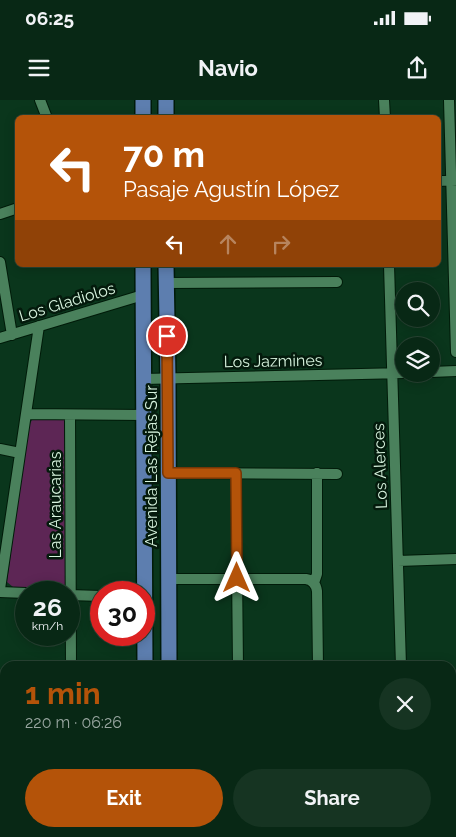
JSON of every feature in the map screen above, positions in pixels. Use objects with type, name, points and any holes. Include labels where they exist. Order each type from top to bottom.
[{"type":"main road","points":[[142,100],[143,115]]},
{"type":"main road","points":[[166,100],[166,115]]},
{"type":"main road","name":"Avenida Las Rejas Sur","points":[[143,267],[144,581]]},
{"type":"main road","name":"Avenida Las Rejas Sur","points":[[166,267],[169,661]]},
{"type":"main road","name":"Avenida Las Rejas Sur","points":[[145,646],[145,661]]},
{"type":"street","points":[[40,100],[45,115]]},
{"type":"street","points":[[384,100],[385,115]]},
{"type":"street","points":[[449,100],[454,180],[456,352]]},
{"type":"street","points":[[441,181],[454,180]]},
{"type":"street","points":[[0,214],[15,209]]},
{"type":"street","points":[[0,262],[12,335]]},
{"type":"street","name":"Los Alerces","points":[[389,267],[401,661]]},
{"type":"street","points":[[166,283],[337,282]]},
{"type":"street","name":"Los Gladiolos","points":[[0,338],[143,295]]},
{"type":"street","points":[[15,592],[0,591],[4,537],[20,453],[39,326]]},
{"type":"street","points":[[440,372],[456,371]]},
{"type":"street","name":"Los Jazmines","points":[[143,379],[392,373]]},
{"type":"street","points":[[26,414],[144,415]]},
{"type":"street","name":"Las Araucarias","points":[[69,581],[70,414]]},
{"type":"street","points":[[0,449],[20,453]]},
{"type":"street","points":[[168,473],[337,474]]},
{"type":"street","points":[[236,473],[238,661]]},
{"type":"street","points":[[317,473],[317,574],[314,583],[316,591],[318,661]]},
{"type":"street","points":[[398,561],[456,559]]},
{"type":"street","points":[[168,579],[306,579],[314,583]]},
{"type":"street","name":"Las Araucarias","points":[[70,646],[71,661]]},
{"type":"shaded area","points":[[68,419],[66,581],[15,581],[15,587],[13,587],[7,582],[28,427],[32,420]]},
{"type":"route","points":[[167,336],[168,473],[236,473],[237,578]]}]
